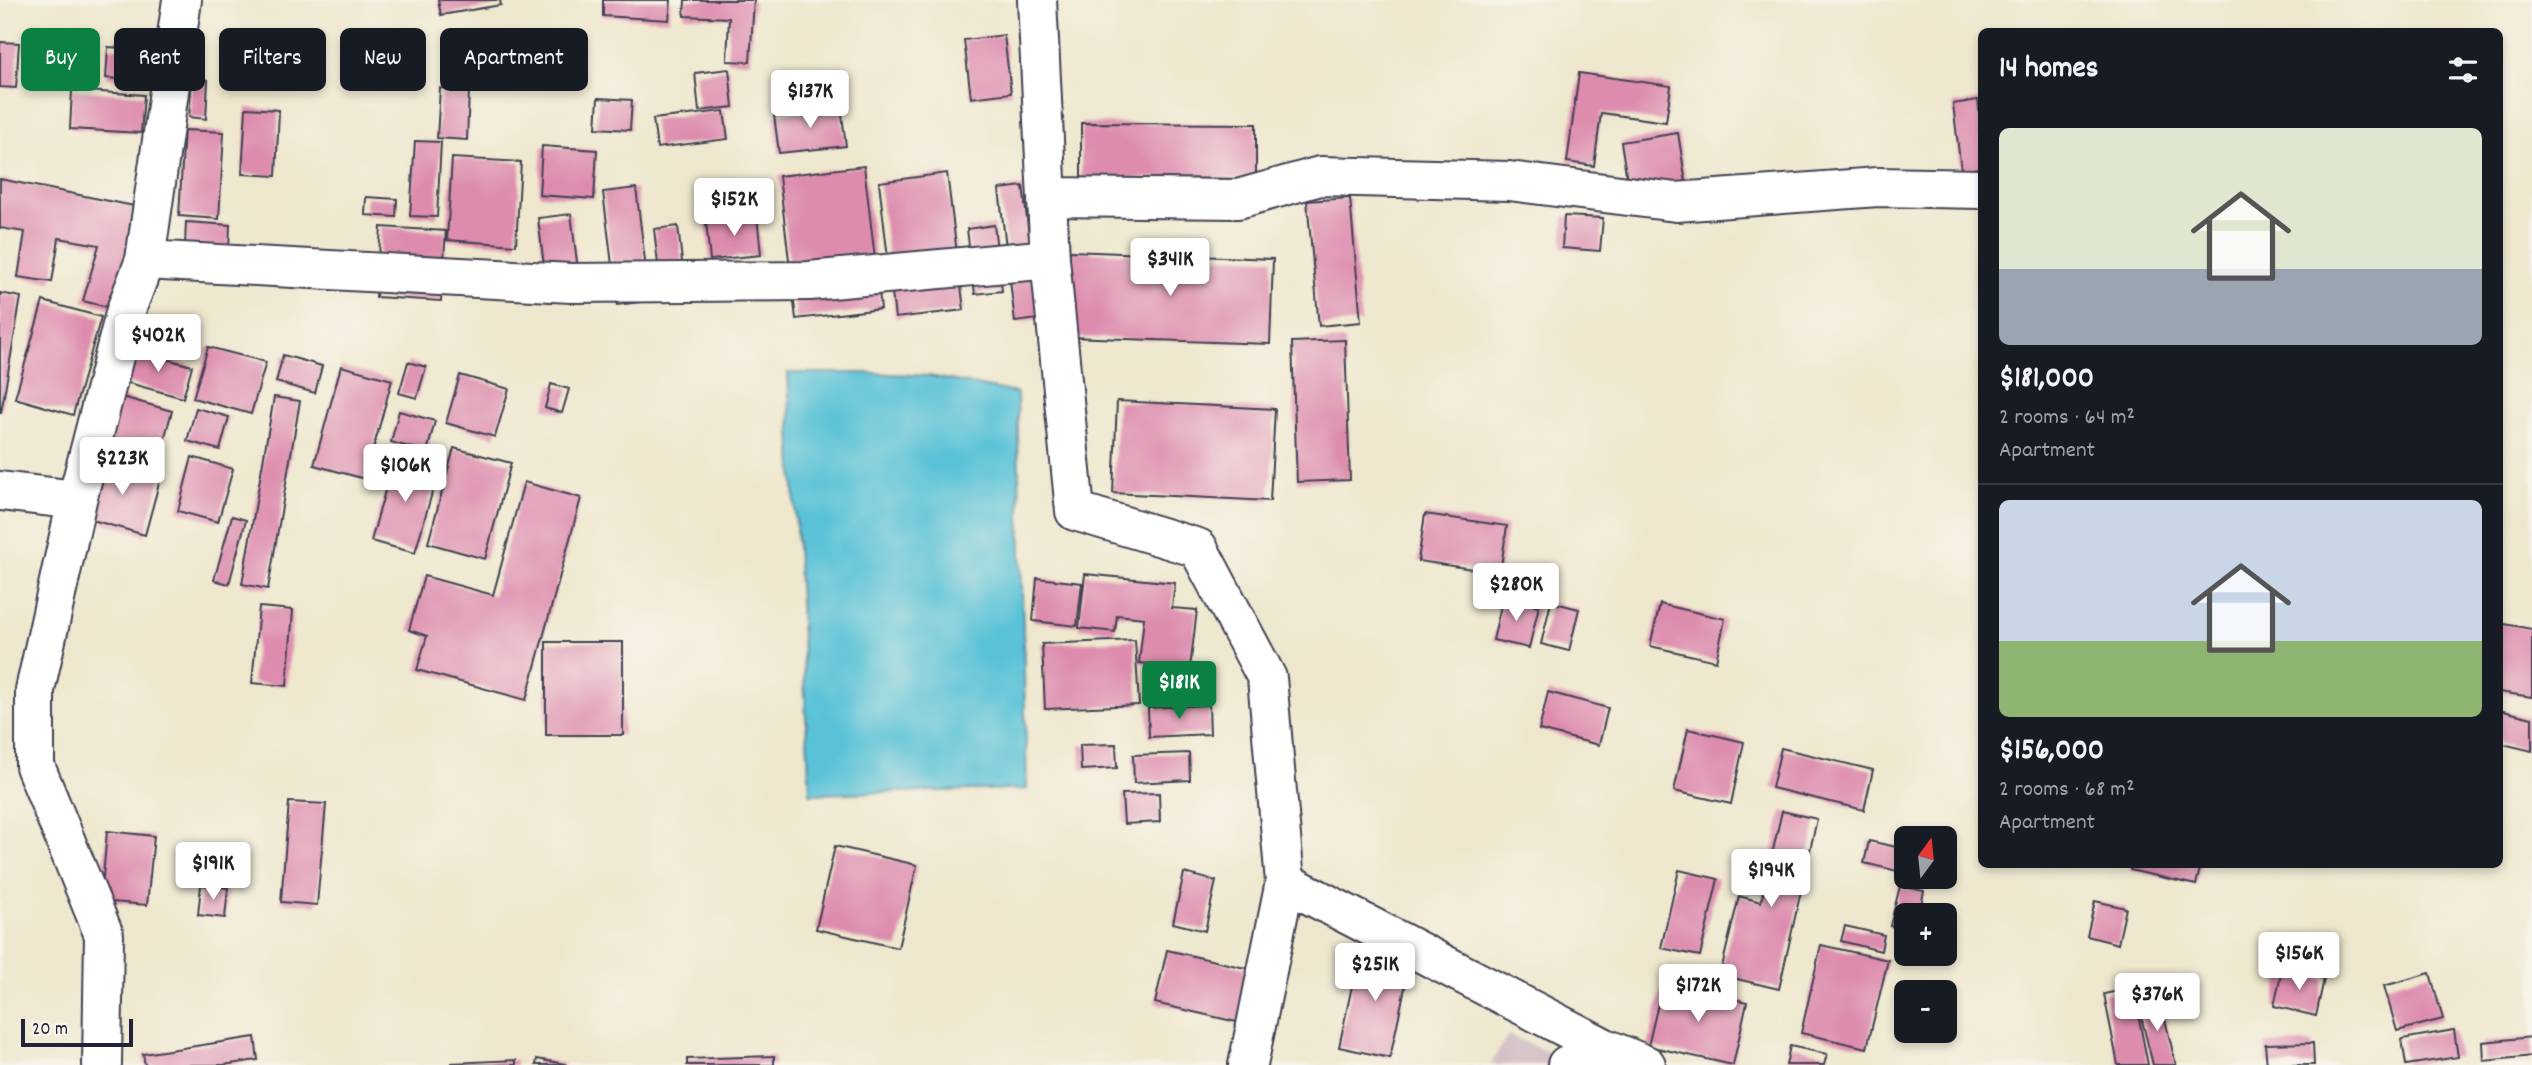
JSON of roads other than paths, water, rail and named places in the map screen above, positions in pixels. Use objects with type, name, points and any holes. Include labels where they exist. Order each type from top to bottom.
[{"type":"street","points":[[102,1065],[104,935],[35,766],[35,690],[77,499],[126,310],[145,260],[182,0]]},
{"type":"street","points":[[1037,0],[1050,259],[1075,511],[1198,548],[1267,678],[1285,882],[1248,1065]]},
{"type":"street","points":[[1047,197],[1238,198],[1320,176],[1508,181],[1676,202],[1878,187],[1978,190]]},
{"type":"street","points":[[145,260],[584,283],[809,281],[1050,259]]},
{"type":"street","points":[[0,491],[77,499]]},
{"type":"street","points":[[1285,882],[1603,1047],[1646,1065]]},
{"type":"street","points":[[1567,1065],[1603,1047]]},
{"type":"water","points":[[788,373],[930,376],[1017,393],[1027,789],[810,794]]}]
